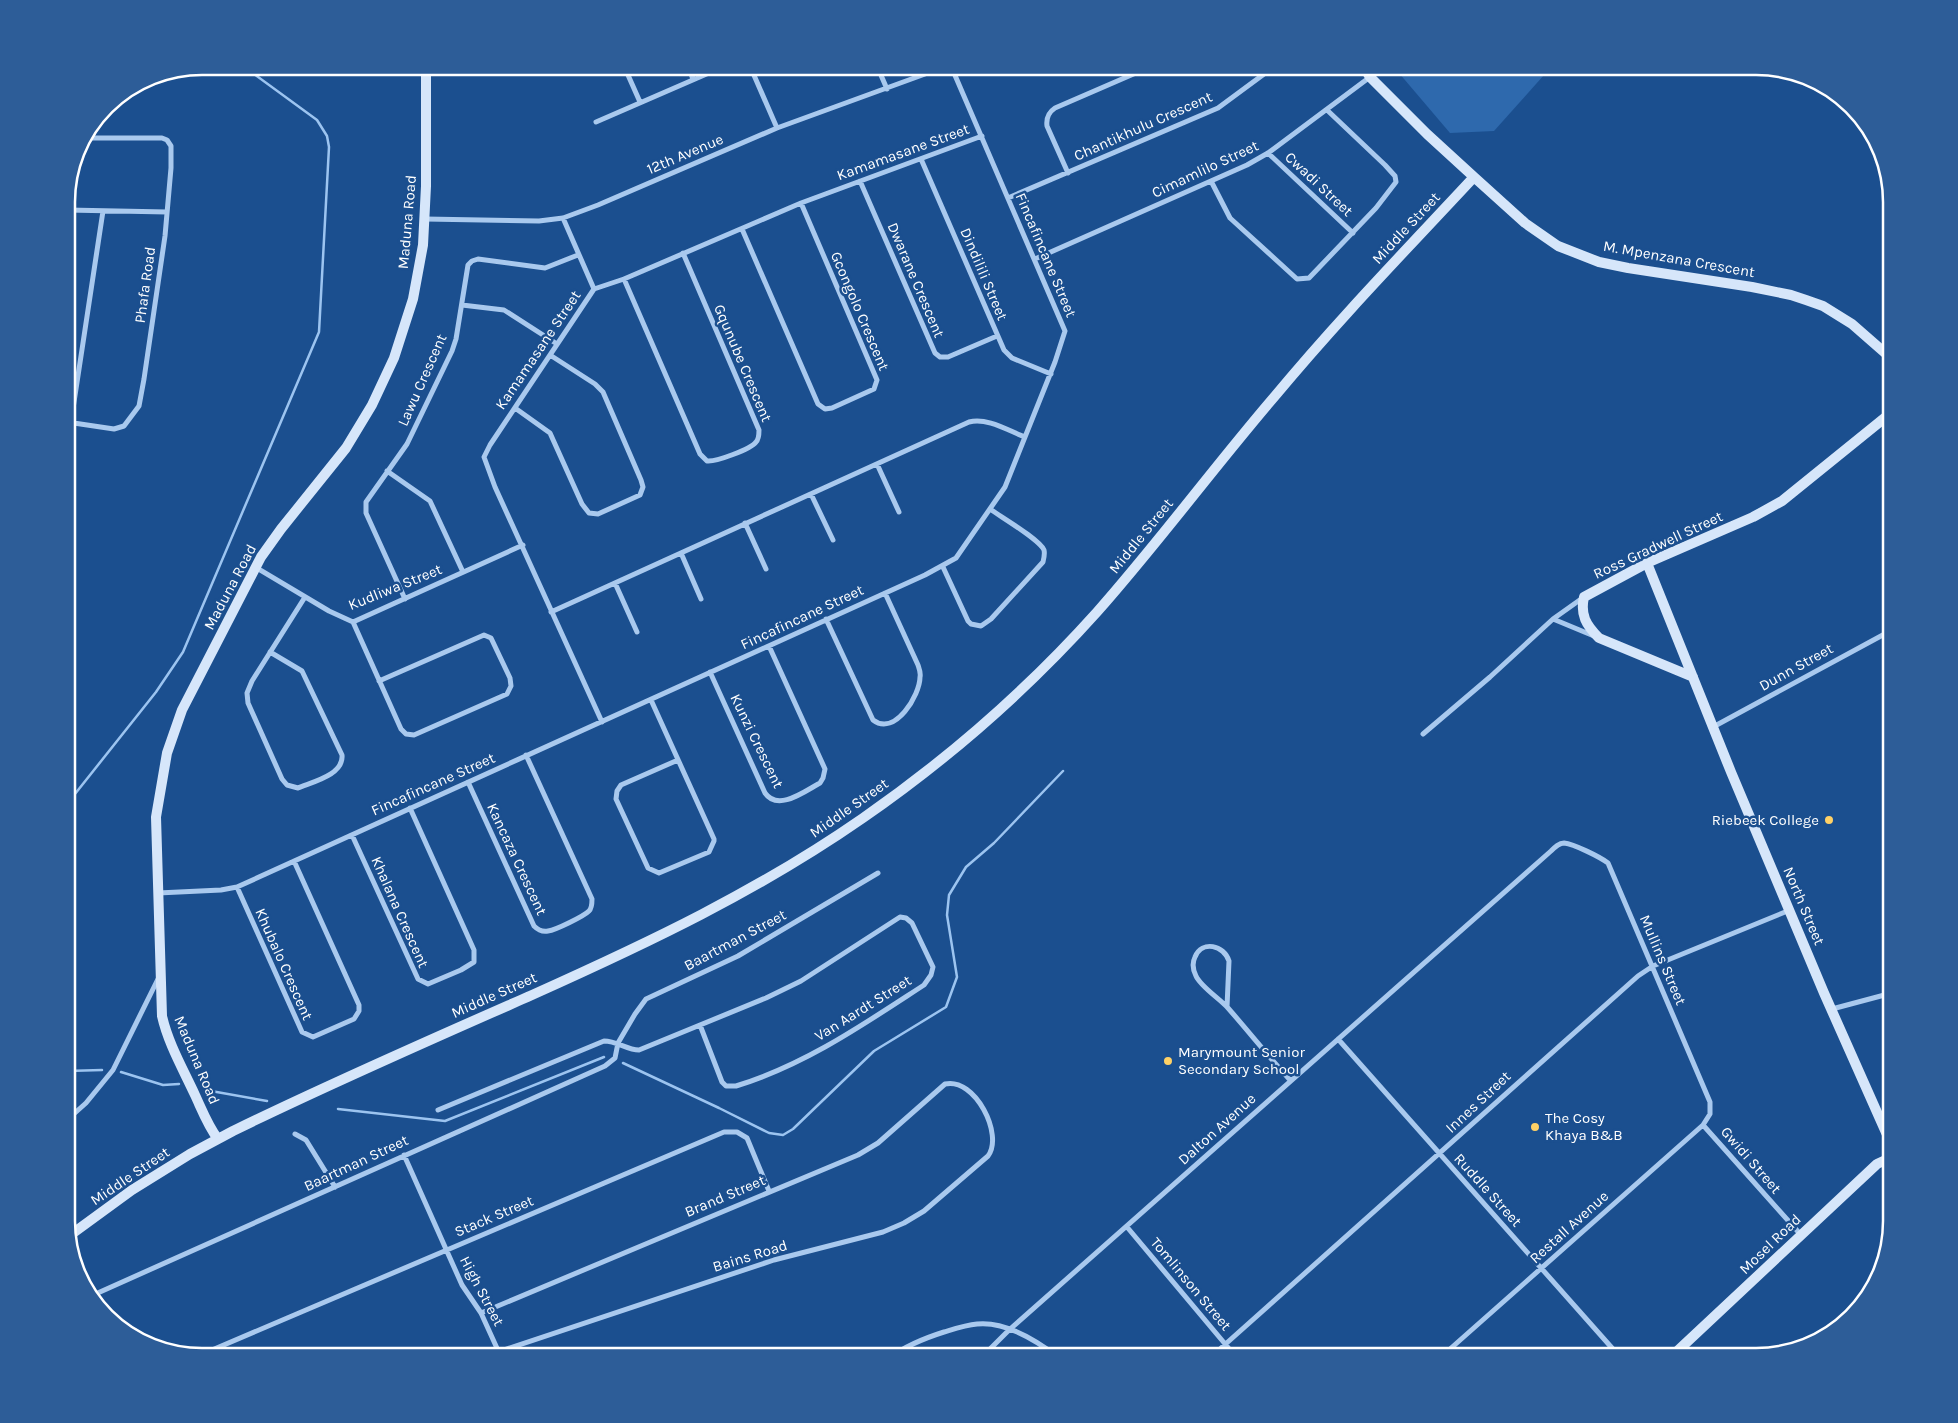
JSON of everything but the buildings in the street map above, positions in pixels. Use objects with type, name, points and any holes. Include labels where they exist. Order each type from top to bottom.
[{"type":"street","name":"Maduna Road","points":[[218,1139],[212,1132],[165,1029],[162,1016],[156,817],[167,753],[182,710],[255,567],[281,529],[346,448],[372,406],[394,358],[413,299],[423,245],[425,218],[426,75]]},
{"type":"street","points":[[628,75],[640,102]]},
{"type":"street","points":[[691,75],[693,79]]},
{"type":"street","points":[[596,122],[703,75]]},
{"type":"street","points":[[754,75],[777,128]]},
{"type":"street","points":[[881,75],[887,89]]},
{"type":"street","name":"12th Avenue","points":[[425,218],[539,221],[563,218],[598,205],[777,128],[924,75]]},
{"type":"street","name":"Fincafincane Street","points":[[158,893],[221,890],[236,887],[885,593],[943,566],[960,553],[1005,487],[1051,374],[1063,337],[1064,327],[955,75]]},
{"type":"street","name":"Chantikhulu Crescent","points":[[1068,173],[1047,126],[1050,112],[1055,108],[1131,75]]},
{"type":"street","name":"Chantikhulu Crescent","points":[[1008,198],[1218,108],[1263,75]]},
{"type":"street","name":"Cimamlilo Street","points":[[1035,259],[1211,181],[1268,153],[1370,76]]},
{"type":"street","name":"M. Mpenzana Crescent","points":[[1370,76],[1427,134],[1474,177],[1537,232],[1558,246],[1599,262],[1791,295],[1823,306],[1852,324],[1883,351]]},
{"type":"street","points":[[1211,181],[1230,218],[1297,279],[1305,279],[1314,274],[1353,233],[1396,182],[1395,176],[1327,110]]},
{"type":"street","name":"Kamamasane Street","points":[[602,722],[496,487],[484,457],[487,449],[594,289],[624,279],[801,203],[982,136]]},
{"type":"street","name":"Phafa Road","points":[[75,423],[114,429],[123,427],[141,401],[167,212],[171,148],[167,140],[158,137],[93,138]]},
{"type":"street","name":"Cwadi Street","points":[[1268,153],[1353,233]]},
{"type":"street","name":"Dindilili Street","points":[[921,159],[1004,350],[1010,357],[1051,374]]},
{"type":"street","name":"Middle Street","points":[[75,1231],[132,1190],[218,1139],[273,1112],[698,918],[778,873],[890,799],[946,756],[996,712],[1066,645],[1126,579],[1280,389],[1474,177]]},
{"type":"street","name":"Dwarane Crescent","points":[[860,181],[935,353],[940,357],[948,357],[997,336]]},
{"type":"street","name":"Gcongolo Crescent","points":[[742,229],[818,404],[827,409],[840,404],[874,389],[877,380],[801,203]]},
{"type":"street","points":[[75,210],[167,212]]},
{"type":"street","points":[[75,385],[103,211]]},
{"type":"street","points":[[563,218],[594,289]]},
{"type":"street","name":"Gqunube Crescent","points":[[624,279],[700,454],[707,461],[718,460],[755,444],[759,430],[683,253]]},
{"type":"street","name":"Lawu Crescent","points":[[405,599],[365,509],[368,498],[410,439],[452,351],[456,339],[467,268],[474,260],[545,268],[578,255]]},
{"type":"street","points":[[462,305],[504,310],[557,344]]},
{"type":"street","points":[[515,408],[550,433],[582,504],[589,513],[598,514],[640,495],[643,489],[642,480],[603,392],[595,384],[550,355]]},
{"type":"street","name":"Ross Gradwell Street","points":[[1422,734],[1490,677],[1552,619],[1584,597],[1647,563],[1753,517],[1782,501],[1883,419]]},
{"type":"street","points":[[552,612],[976,420],[1025,437]]},
{"type":"street","points":[[877,464],[899,512]]},
{"type":"street","points":[[387,471],[430,501],[463,572]]},
{"type":"street","points":[[811,494],[833,540]]},
{"type":"street","points":[[943,566],[966,618],[971,624],[981,626],[991,619],[1044,562],[1042,547],[1027,534],[990,509]]},
{"type":"street","points":[[745,523],[766,569]]},
{"type":"street","name":"Kudliwa Street","points":[[255,567],[339,616],[353,622],[523,545]]},
{"type":"street","points":[[681,553],[701,599]]},
{"type":"street","name":"North Street","points":[[1647,563],[1713,727],[1883,1125]]},
{"type":"street","points":[[615,582],[637,632]]},
{"type":"street","points":[[826,620],[873,720],[881,724],[888,724],[908,710],[920,676],[918,665],[885,593]]},
{"type":"street","points":[[270,652],[302,671],[342,756],[342,762],[336,770],[298,788],[289,786],[282,779],[246,697],[252,681],[270,652],[305,596]]},
{"type":"street","points":[[1584,597],[1582,604],[1584,620],[1599,638]]},
{"type":"street","points":[[1552,619],[1693,677]]},
{"type":"street","points":[[353,622],[404,734],[410,735],[507,694],[511,684],[491,638],[484,635],[380,681]]},
{"type":"street","name":"Dunn Street","points":[[1713,727],[1883,635]]},
{"type":"street","name":"Kunzi Crescent","points":[[710,672],[765,792],[768,796],[779,802],[787,800],[820,783],[825,770],[769,646]]},
{"type":"street","points":[[651,700],[714,839],[709,852],[659,874],[648,868],[616,799],[616,793],[621,785],[678,760]]},
{"type":"street","name":"Kancaza Crescent","points":[[468,782],[534,926],[538,930],[548,931],[557,927],[588,912],[592,899],[526,755]]},
{"type":"street","name":"Khalana Crescent","points":[[352,835],[418,979],[428,984],[461,970],[474,962],[474,950],[410,808]]},
{"type":"street","name":"Mullins Street","points":[[1562,843],[1571,845],[1608,863],[1710,1102],[1710,1114]]},
{"type":"street","name":"Dalton Avenue","points":[[991,1348],[1290,1080],[1562,843]]},
{"type":"street","name":"Khubalo Crescent","points":[[236,887],[302,1032],[313,1037],[356,1017],[359,1005],[294,861]]},
{"type":"street","name":"Baartman Street","points":[[98,1293],[605,1066],[615,1058],[618,1043],[643,1002],[650,997],[738,956],[878,873]]},
{"type":"street","name":"Innes Street","points":[[1221,1348],[1630,983],[1652,966],[1790,910]]},
{"type":"street","name":"Van Aardt Street","points":[[618,1043],[632,1050],[640,1050],[766,998],[801,981],[900,917],[906,918],[912,923],[932,967],[931,975],[924,985],[824,1049],[736,1086],[726,1086],[722,1082],[700,1026]]},
{"type":"street","points":[[1227,1007],[1230,972],[1228,956],[1217,947],[1206,947],[1196,954],[1194,959],[1195,974],[1227,1007],[1290,1080]]},
{"type":"street","points":[[75,1112],[86,1103],[113,1070],[160,976]]},
{"type":"street","points":[[1832,1009],[1883,995]]},
{"type":"street","name":"Ruddle Street","points":[[1338,1039],[1612,1348]]},
{"type":"street","points":[[438,1110],[604,1041],[618,1043]]},
{"type":"street","name":"Brand Street","points":[[481,1313],[869,1148],[946,1084],[954,1083],[964,1086]]},
{"type":"street","name":"Bains Road","points":[[517,1348],[774,1260],[873,1236],[896,1227],[924,1211],[988,1156],[992,1150],[993,1138],[986,1113],[975,1097],[964,1086]]},
{"type":"street","name":"Restall Avenue","points":[[1451,1348],[1703,1125],[1710,1114]]},
{"type":"street","name":"Gwidi Street","points":[[1703,1125],[1801,1235]]},
{"type":"street","name":"Stack Street","points":[[217,1348],[728,1131],[741,1133],[748,1138],[769,1191]]},
{"type":"street","points":[[295,1134],[302,1137],[311,1147],[335,1187]]},
{"type":"street","name":"High Street","points":[[404,1155],[462,1285],[481,1313],[497,1348]]},
{"type":"street","name":"Mosel Road","points":[[1681,1348],[1878,1164],[1883,1162]]},
{"type":"street","name":"Tomlinson Street","points":[[1127,1227],[1229,1348]]},
{"type":"street","points":[[907,1348],[915,1343],[963,1326],[978,1324],[992,1325],[1009,1330],[1045,1348]]},
{"type":"shaded area","points":[[1401,75],[1544,75],[1494,131],[1450,133]]},
{"type":"waterway","points":[[75,794],[156,692],[183,652],[319,332],[329,147],[327,136],[317,120],[255,75]]},
{"type":"waterway","points":[[623,1063],[769,1133],[783,1135],[793,1129],[874,1051],[946,1007],[957,977],[947,915],[949,895],[966,867],[994,843],[1063,771]]},
{"type":"waterway","points":[[338,1109],[445,1121],[604,1057]]},
{"type":"waterway","points":[[75,1071],[102,1070]]},
{"type":"waterway","points":[[121,1072],[163,1085],[179,1084]]},
{"type":"waterway","points":[[211,1091],[267,1101]]},
{"type":"place","name":"Riebeek College","points":[[1829,820]]},
{"type":"place","name":"Marymount Senior Secondary School","points":[[1168,1061]]},
{"type":"place","name":"The Cosy Khaya B&B","points":[[1535,1127]]}]
